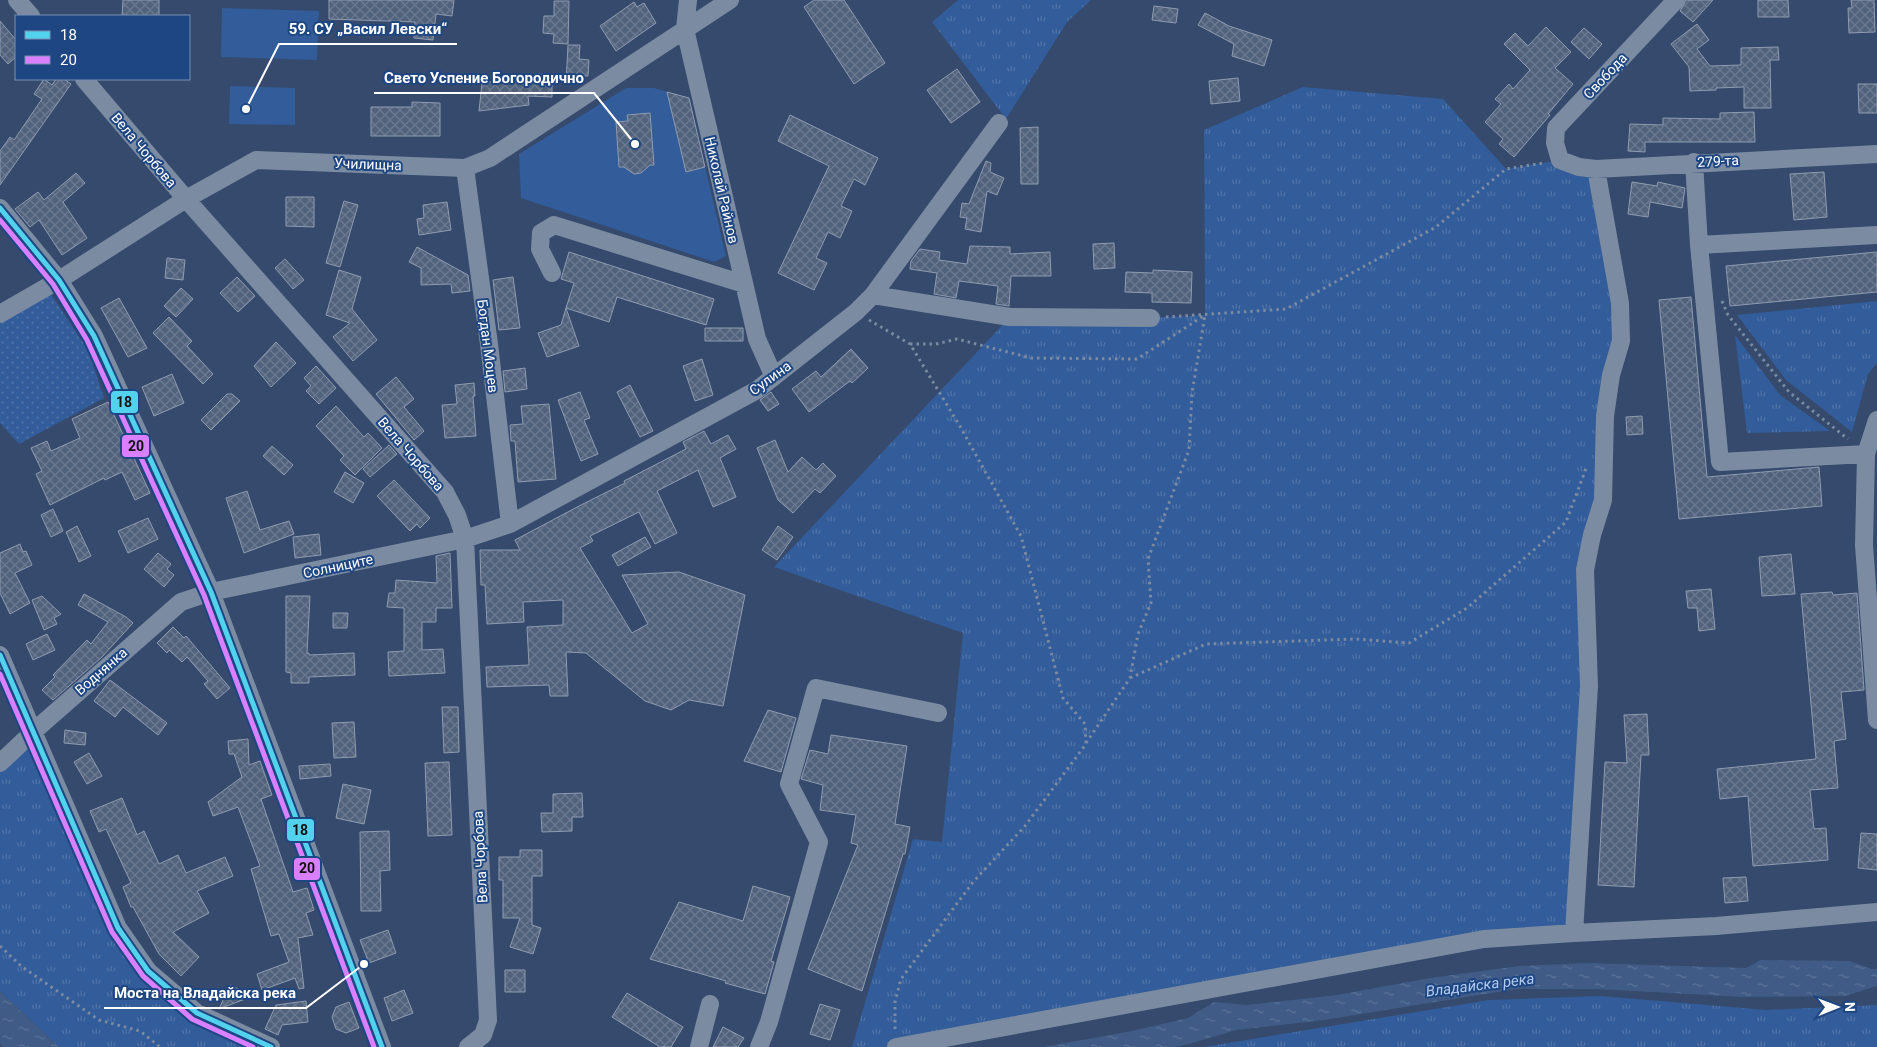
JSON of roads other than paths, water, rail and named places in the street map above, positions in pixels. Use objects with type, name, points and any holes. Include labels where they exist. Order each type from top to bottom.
[{"type":"street","points":[[17,0],[30,15]]},
{"type":"street","name":"Николай Райнов","points":[[688,0],[684,29],[757,339],[774,377]]},
{"type":"street","name":"Училищна","points":[[0,314],[59,280],[186,199],[256,160],[464,168],[490,158],[730,0]]},
{"type":"street","name":"Свобода","points":[[1560,160],[1555,144],[1556,128],[1676,0]]},
{"type":"street","name":"Вела Чорбова","points":[[85,80],[186,199],[445,492],[457,515],[465,539],[488,1020],[483,1035],[468,1047]]},
{"type":"street","name":"Сулина","points":[[465,539],[510,524],[758,390],[856,312],[873,295],[1000,123]]},
{"type":"street","name":"279-та","points":[[1560,160],[1579,167],[1596,169],[1694,162],[1877,154]]},
{"type":"street","points":[[1694,162],[1699,245],[1720,462],[1866,454]]},
{"type":"street","name":"Богдан Моцев","points":[[464,168],[490,353],[510,524]]},
{"type":"street","points":[[1574,933],[1589,686],[1585,570],[1592,536],[1603,500],[1605,416],[1611,375],[1621,341],[1620,303],[1596,169]]},
{"type":"street","points":[[0,208],[59,280],[94,336],[211,592],[382,1047]]},
{"type":"street","points":[[552,273],[540,249],[541,233],[554,225],[744,284]]},
{"type":"street","points":[[1699,245],[1877,235]]},
{"type":"street","points":[[873,295],[1010,317],[1151,318]]},
{"type":"street","points":[[1877,420],[1866,454],[1864,545],[1877,720]]},
{"type":"street","name":"Солниците","points":[[211,592],[465,539]]},
{"type":"street","name":"Воднянка","points":[[0,763],[181,602],[211,592]]},
{"type":"street","points":[[0,655],[118,928],[148,970],[197,1013],[271,1047]]},
{"type":"street","points":[[759,1047],[769,1022],[819,842],[789,784],[816,688],[938,714]]},
{"type":"street","points":[[896,1043],[1484,940],[1574,933],[1716,926],[1877,912]]},
{"type":"street","points":[[699,1047],[710,1004]]},
{"type":"water","name":"Владайска река","points":[[1761,960],[1850,961],[1877,969],[1877,986],[1845,996],[1743,997],[1598,989],[1516,989],[1324,1020],[1236,1030],[1175,1047],[1043,1047],[1132,1031],[1188,1018],[1214,1002],[1247,1005],[1337,995],[1430,978],[1519,966],[1587,963],[1746,968]]},
{"type":"water","points":[[0,991],[59,1047],[3,1047],[0,1044]]},
{"type":"place","name":"59. СУ „Васил Левски“","points":[[246,109]]},
{"type":"place","name":"Свето Успение Богородично","points":[[635,144]]},
{"type":"place","name":"Моста на Владайска река","points":[[364,964]]}]
